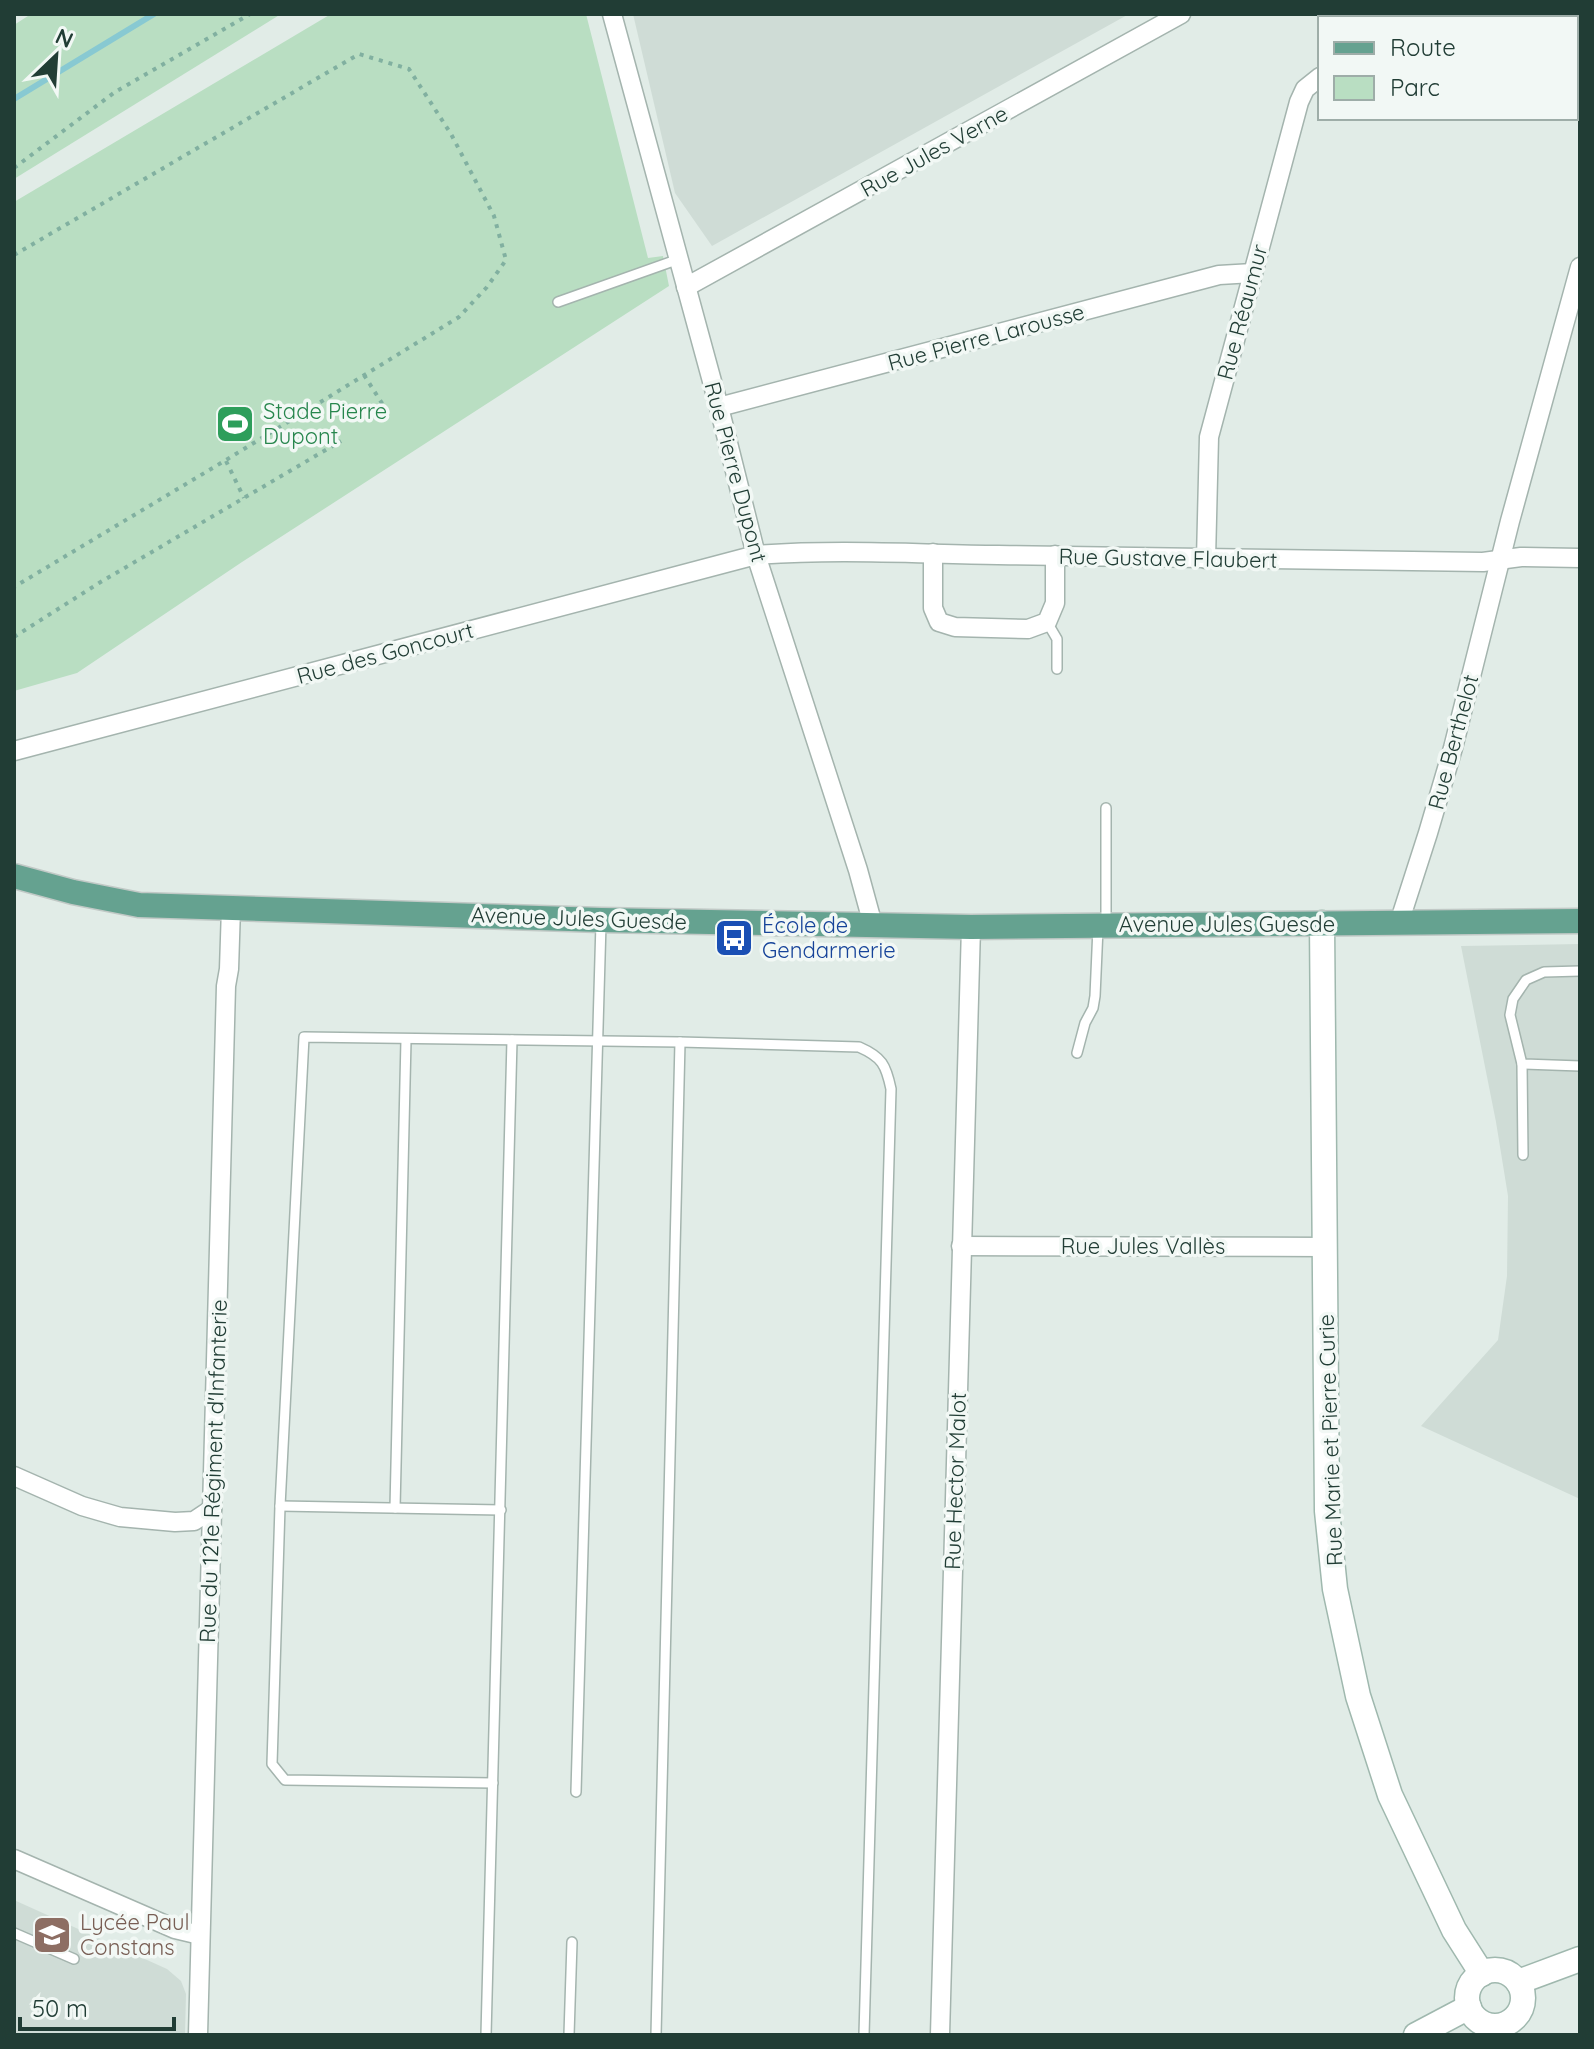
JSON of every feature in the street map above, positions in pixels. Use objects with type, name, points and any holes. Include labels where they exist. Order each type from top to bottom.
[{"type":"main road","name":"Avenue Jules Guesde","points":[[14,876],[139,905],[601,920],[971,927],[1580,921]]},
{"type":"street","name":"Rue Pierre Dupont","points":[[612,14],[756,555],[873,925]]},
{"type":"street","name":"Rue Jules Verne","points":[[686,287],[1181,14]]},
{"type":"street","name":"Rue Réaumur","points":[[1206,559],[1209,437],[1299,102],[1305,89],[1318,79]]},
{"type":"street","name":"Rue Berthelot","points":[[1399,923],[1453,748],[1500,560],[1580,267]]},
{"type":"street","name":"Rue Pierre Larousse","points":[[719,407],[1219,275],[1253,273]]},
{"type":"street","name":"Rue Gustave Flaubert","points":[[756,555],[806,552],[933,553],[1483,562],[1521,557],[1580,558]]},
{"type":"street","points":[[933,553],[933,608],[939,622],[955,627],[1028,629],[1047,622],[1055,603],[1055,555]]},
{"type":"street","name":"Rue des Goncourt","points":[[14,751],[756,555]]},
{"type":"street","name":"Rue du 121e Régiment d'Infanterie","points":[[198,2035],[226,986],[231,908]]},
{"type":"street","name":"Rue Marie et Pierre Curie","points":[[1322,923],[1327,1511],[1335,1589],[1358,1696],[1390,1795],[1454,1930],[1482,1974]]},
{"type":"street","name":"Rue Hector Malot","points":[[940,2035],[971,927]]},
{"type":"street","name":"Rue Jules Vallès","points":[[961,1246],[1325,1247]]},
{"type":"street","points":[[14,1476],[82,1506],[120,1517],[194,1521],[212,1509]]},
{"type":"street","points":[[14,1859],[175,1929],[200,1935]]},
{"type":"street","points":[[1518,1982],[1580,1959]]},
{"type":"street","points":[[1497,1971],[1505,1972],[1518,1982],[1523,1998],[1518,2028],[1487,2025],[1479,2021],[1469,2007],[1471,1984],[1482,1974],[1497,1971]]},
{"type":"street","points":[[1416,2035],[1469,2007]]},
{"type":"lane","points":[[558,302],[679,259]]},
{"type":"lane","points":[[1047,622],[1057,639],[1057,669]]},
{"type":"lane","points":[[1077,1053],[1095,996],[1102,926],[1106,808]]},
{"type":"lane","points":[[576,1792],[601,920]]},
{"type":"lane","points":[[1523,1155],[1522,1064],[1510,1015],[1513,999],[1526,980],[1544,972],[1580,971]]},
{"type":"lane","points":[[493,1783],[285,1780],[272,1764],[280,1506],[304,1037],[859,1047],[876,1055],[887,1071],[891,1089],[864,2035]]},
{"type":"lane","points":[[395,1508],[406,1040]]},
{"type":"lane","points":[[486,2035],[512,1040]]},
{"type":"lane","points":[[656,2035],[680,1042]]},
{"type":"lane","points":[[1522,1064],[1580,1066]]},
{"type":"lane","points":[[280,1506],[501,1510]]},
{"type":"lane","points":[[14,1933],[74,1959]]},
{"type":"lane","points":[[569,2035],[572,1942]]},
{"type":"path","points":[[14,168],[115,92],[250,14]]},
{"type":"path","points":[[14,255],[359,54],[409,69],[451,134],[494,216],[506,260],[487,287],[459,317],[14,587]]},
{"type":"path","points":[[364,375],[385,408]]},
{"type":"path","points":[[14,637],[99,583],[341,441]]},
{"type":"path","points":[[226,460],[244,498]]},
{"type":"shaded area","points":[[633,14],[1129,14],[712,246],[675,193]]},
{"type":"shaded area","points":[[1580,944],[1580,1499],[1421,1426],[1498,1340],[1507,1276],[1508,1196],[1461,946]]},
{"type":"shaded area","name":"Lycée Paul Constans","points":[[14,1900],[167,1969],[181,1981],[186,1994],[185,2035],[14,2035]]},
{"type":"green space","points":[[31,14],[281,14],[14,179],[14,25]]},
{"type":"green space","name":"Stade Pierre Dupont","points":[[331,14],[586,14],[648,258],[663,256],[669,286],[242,562],[77,673],[14,691],[14,202]]},
{"type":"waterway","points":[[14,99],[154,14]]},
{"type":"place","name":"Stade Pierre Dupont","points":[[235,424]]},
{"type":"place","name":"École de Gendarmerie","points":[[734,938]]},
{"type":"place","name":"Lycée Paul Constans","points":[[52,1935]]}]
